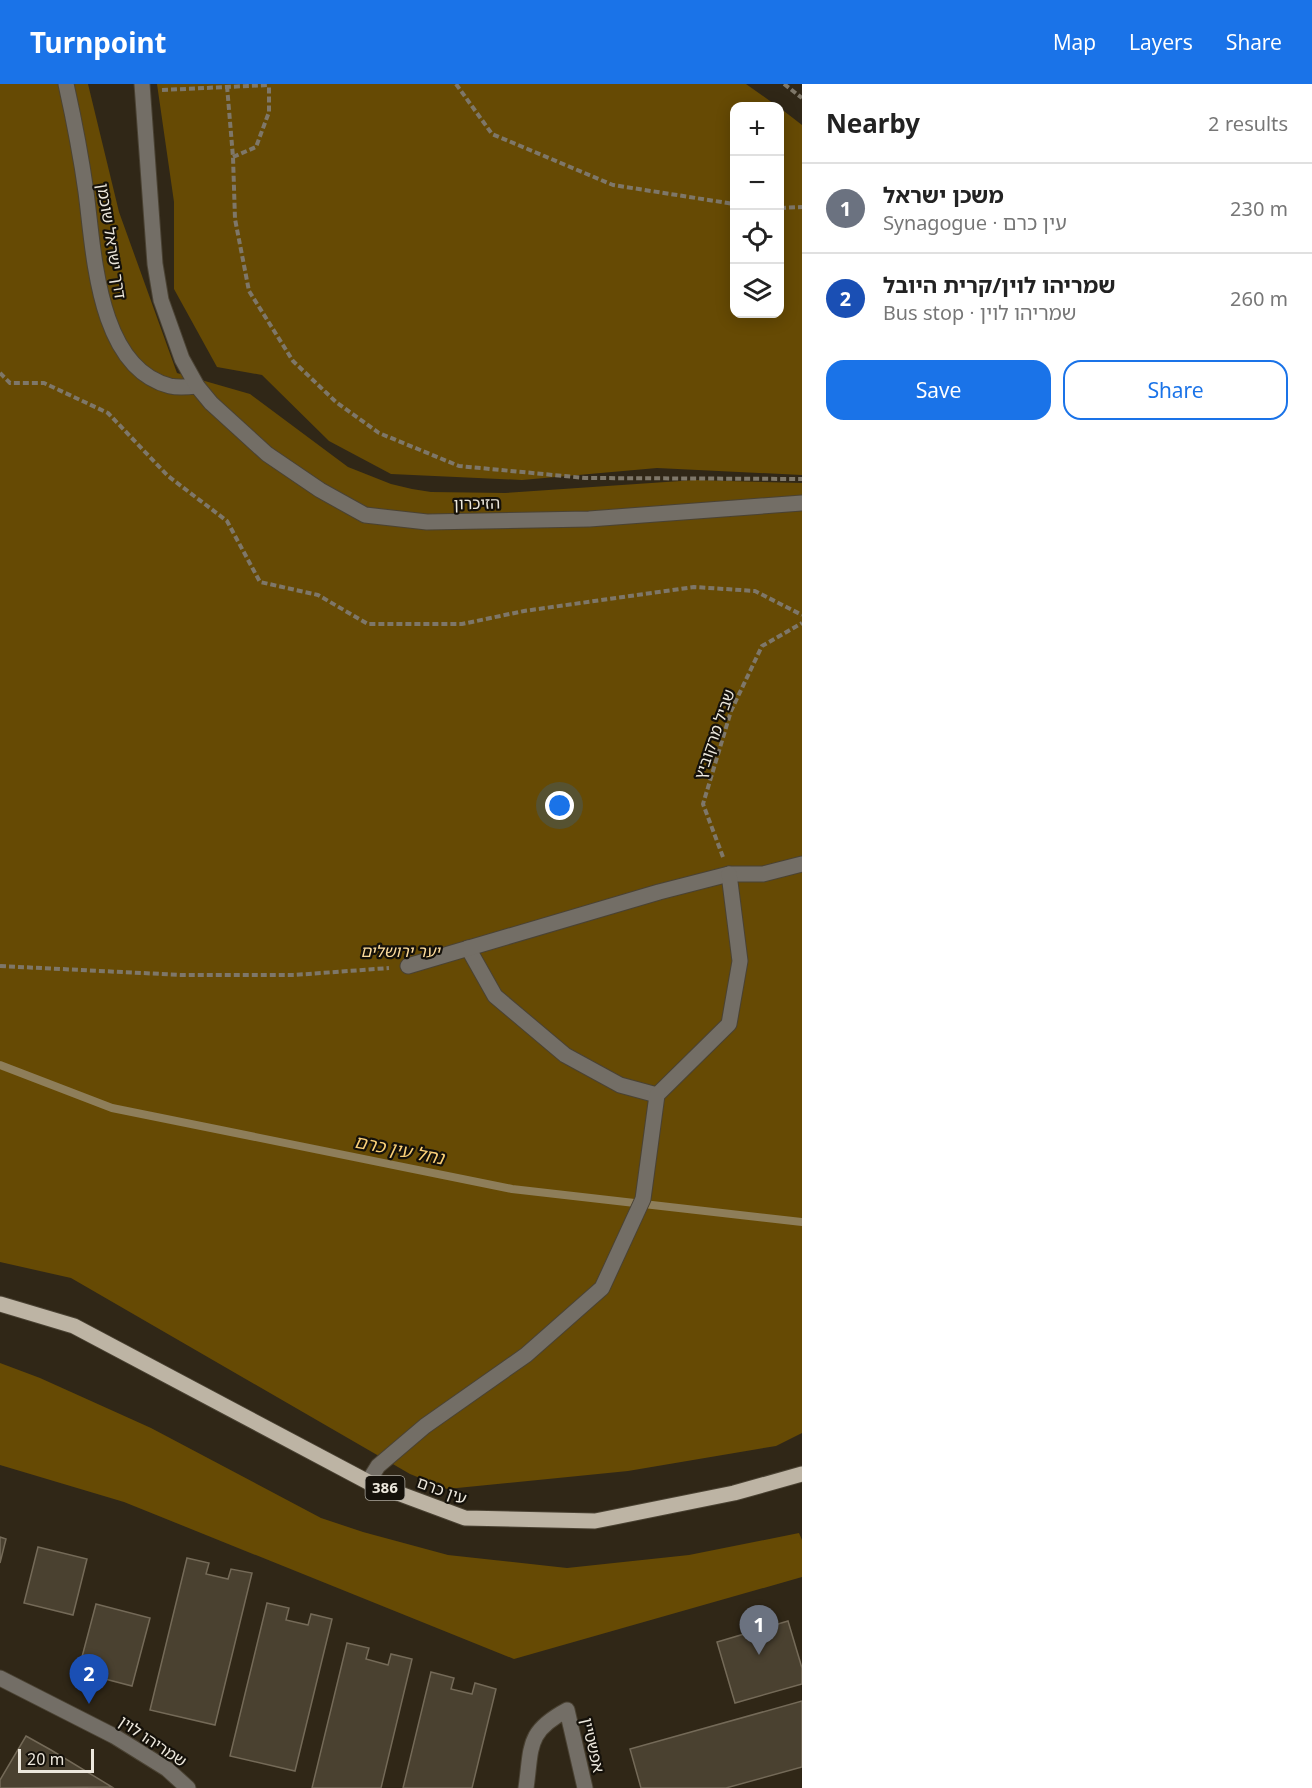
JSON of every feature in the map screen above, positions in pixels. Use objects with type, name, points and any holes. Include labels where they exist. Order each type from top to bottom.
[{"type":"main road","name":"עין כרם","points":[[0,1304],[74,1326],[368,1482],[465,1518],[595,1521],[734,1493],[802,1474]]},
{"type":"street","name":"דרך ישראל שוכמן","points":[[66,84],[80,147],[99,293],[112,331],[129,359],[151,379],[170,386],[197,386]]},
{"type":"street","name":"הזיכרון","points":[[143,87],[155,264],[161,300],[177,349],[197,386],[211,404],[267,454],[320,490],[365,515],[427,522],[589,519],[802,503]]},
{"type":"street","points":[[408,966],[659,892],[729,874],[763,874],[802,864]]},
{"type":"street","points":[[368,1482],[378,1466],[436,1417],[526,1355],[602,1288],[643,1199],[657,1095],[729,1024],[740,961],[729,874]]},
{"type":"street","points":[[468,948],[495,996],[565,1055],[620,1085],[657,1095]]},
{"type":"street","name":"שמריהו לוין","points":[[0,1678],[114,1736],[167,1769],[188,1788]]},
{"type":"street","name":"אפשטיין","points":[[526,1788],[532,1741],[547,1721],[567,1710],[585,1788]]},
{"type":"path","points":[[456,84],[492,134],[613,185],[730,203]]},
{"type":"path","points":[[784,84],[802,99]]},
{"type":"path","points":[[143,87],[269,85],[268,112],[256,147],[233,157]]},
{"type":"path","points":[[227,86],[235,219],[249,291],[293,361],[336,402],[379,433],[459,466],[585,478],[802,479]]},
{"type":"path","points":[[784,208],[802,207]]},
{"type":"path","points":[[0,373],[10,383],[44,383],[108,413],[168,476],[227,521],[260,582],[318,595],[368,624],[462,624],[524,611],[694,587],[755,591],[802,615]]},
{"type":"path","name":"שביל מרקוביץ","points":[[729,874],[703,804],[730,711],[762,646],[802,623]]},
{"type":"path","points":[[0,966],[182,975],[294,975],[408,966]]},
{"type":"green space","name":"יער ירושלים","points":[[0,84],[88,84],[119,212],[177,373],[250,394],[348,467],[391,484],[431,492],[505,493],[695,480],[802,483],[802,1433],[776,1446],[628,1471],[447,1489],[410,1474],[71,1278],[0,1262]]},
{"type":"green space","points":[[157,84],[746,84],[771,102],[730,102],[730,318],[784,318],[784,111],[802,125],[802,475],[657,468],[522,480],[391,474],[329,441],[262,375],[217,367],[174,289],[174,202]]},
{"type":"green space","points":[[0,1363],[40,1378],[151,1428],[321,1518],[448,1555],[567,1568],[689,1555],[799,1533],[802,1540],[802,1577],[514,1659],[124,1502],[0,1465]]},
{"type":"building","points":[[0,1537],[6,1539],[0,1563]]},
{"type":"building","points":[[38,1547],[87,1559],[73,1615],[24,1603]]},
{"type":"building","points":[[187,1558],[209,1563],[206,1574],[228,1579],[231,1569],[252,1573],[215,1725],[150,1710]]},
{"type":"building","points":[[267,1603],[289,1608],[286,1620],[308,1625],[311,1614],[332,1619],[295,1771],[230,1756]]},
{"type":"building","points":[[96,1604],[150,1618],[132,1686],[78,1672]]},
{"type":"building","points":[[788,1621],[802,1668],[802,1684],[735,1703],[717,1642]]},
{"type":"building","points":[[347,1643],[369,1648],[366,1659],[388,1665],[391,1654],[412,1659],[381,1788],[312,1788]]},
{"type":"building","points":[[431,1672],[454,1678],[451,1689],[472,1694],[475,1683],[496,1689],[472,1788],[403,1788]]},
{"type":"building","points":[[802,1701],[802,1767],[726,1788],[641,1788],[630,1749]]},
{"type":"building","points":[[26,1736],[112,1787],[0,1788],[0,1780]]},
{"type":"waterway","name":"נחל עין כרם","points":[[0,1065],[112,1108],[512,1189],[802,1222]]},
{"type":"place","name":"משכן ישראל","points":[[759,1655]]},
{"type":"place","name":"שמריהו לוין/קרית היובל","points":[[89,1704]]}]
